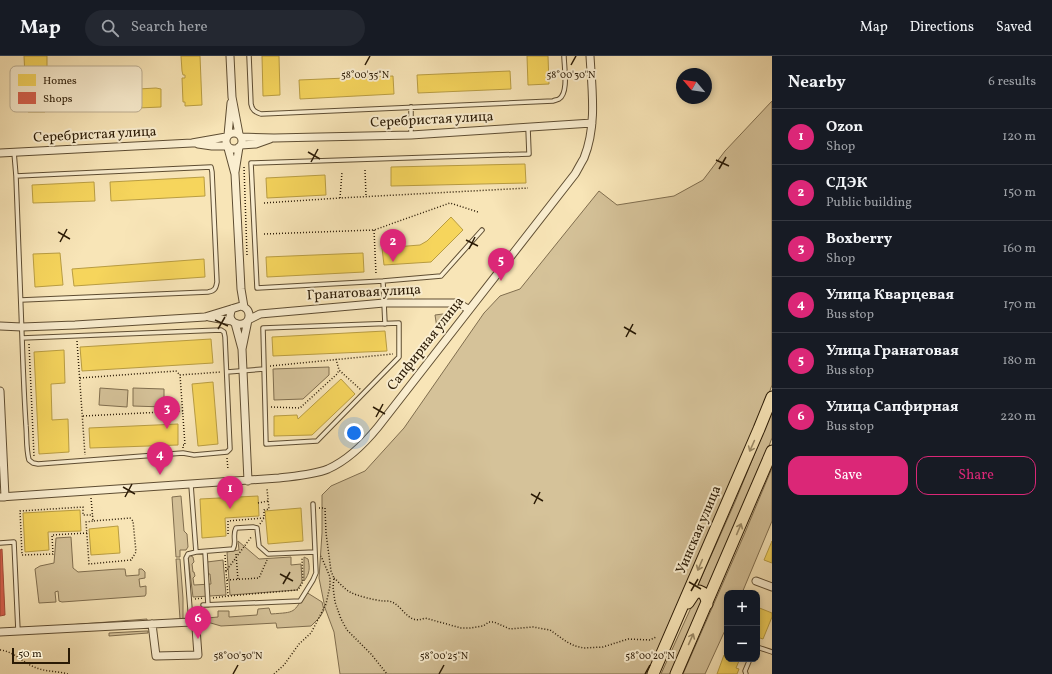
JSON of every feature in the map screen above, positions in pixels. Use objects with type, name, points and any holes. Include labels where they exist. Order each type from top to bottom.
[{"type":"main road","name":"Уинская улица","points":[[653,674],[760,429],[772,397]]},
{"type":"main road","points":[[676,674],[772,451]]},
{"type":"main road","points":[[657,674],[691,598],[697,591],[702,592],[706,597],[707,604]]},
{"type":"street","points":[[230,56],[232,97],[240,136],[242,139],[235,174],[241,289],[245,308],[249,314],[242,349],[248,481]]},
{"type":"street","name":"Сапфирная улица","points":[[3,497],[248,481],[309,474],[328,469],[346,458],[378,427],[468,309],[575,174],[584,158],[592,123],[593,92],[590,56]]},
{"type":"street","points":[[232,97],[227,136],[225,140],[235,174]]},
{"type":"street","name":"Серебристая улица","points":[[274,138],[412,135],[592,123]]},
{"type":"street","points":[[192,143],[227,136],[233,133],[240,136],[274,138]]},
{"type":"street","points":[[192,143],[227,147],[234,150],[240,146],[256,144],[274,138]]},
{"type":"street","name":"Серебристая улица","points":[[0,153],[192,143]]},
{"type":"street","points":[[241,289],[230,315],[242,349]]},
{"type":"street","name":"Гранатовая улица","points":[[248,320],[260,314],[384,303],[458,303],[468,309]]},
{"type":"street","points":[[205,317],[238,306],[245,308]]},
{"type":"street","name":"Гранатовая улица","points":[[245,308],[260,314]]},
{"type":"street","points":[[0,326],[22,327],[205,317],[237,324],[244,324],[248,320]]},
{"type":"street","points":[[0,391],[3,497]]},
{"type":"street","points":[[756,581],[772,587]]},
{"type":"street","points":[[0,632],[18,632],[152,624],[191,622],[196,628],[198,655],[156,656],[152,624]]},
{"type":"lane","points":[[249,56],[252,109],[261,114],[553,100],[560,98],[564,93],[564,56]]},
{"type":"lane","points":[[411,107],[412,135]]},
{"type":"lane","points":[[482,230],[441,276],[384,281],[257,288],[252,163],[391,159],[488,154],[529,154],[528,128]]},
{"type":"lane","points":[[14,152],[24,402],[29,460],[35,463],[183,453],[194,455],[226,452],[230,449],[225,337],[224,332],[221,330],[216,329],[22,338]]},
{"type":"lane","points":[[16,176],[211,167],[217,282],[216,288],[213,291],[208,292],[21,300]]},
{"type":"lane","points":[[384,281],[385,324]]},
{"type":"lane","points":[[399,323],[400,357],[317,442],[266,444],[263,328],[385,324],[399,323]]},
{"type":"lane","points":[[227,372],[264,368]]},
{"type":"lane","points":[[191,485],[196,552]]},
{"type":"lane","points":[[203,605],[300,601],[315,576],[313,506]]},
{"type":"lane","points":[[191,622],[186,558],[188,554],[233,549],[234,532],[236,528],[253,527],[256,527],[257,529],[259,546],[269,554],[315,552]]},
{"type":"lane","points":[[0,543],[14,542],[18,632]]},
{"type":"lane","points":[[205,552],[208,605]]},
{"type":"lane","points":[[760,648],[772,652]]},
{"type":"lane","points":[[746,674],[749,662]]},
{"type":"path","points":[[244,162],[248,260]]},
{"type":"path","points":[[366,170],[366,196]]},
{"type":"path","points":[[340,198],[342,172]]},
{"type":"path","points":[[264,203],[366,196],[528,188]]},
{"type":"path","points":[[264,234],[374,230],[450,203],[478,212]]},
{"type":"path","points":[[374,230],[376,274]]},
{"type":"path","points":[[29,342],[35,463]]},
{"type":"path","points":[[78,348],[86,460]]},
{"type":"path","points":[[264,368],[400,353]]},
{"type":"path","points":[[336,359],[339,370],[364,394]]},
{"type":"path","points":[[265,407],[300,408],[337,374],[339,370]]},
{"type":"path","points":[[80,378],[176,372],[180,375],[227,372]]},
{"type":"path","points":[[180,375],[185,442]]},
{"type":"path","points":[[82,416],[183,411]]},
{"type":"path","points":[[91,498],[93,521]]},
{"type":"path","points":[[258,503],[268,501]]},
{"type":"path","points":[[313,506],[326,508],[326,533],[331,571],[334,578],[350,592],[371,599],[390,601],[400,607],[404,613],[411,618],[420,620],[425,618],[465,628],[482,626],[489,622],[494,622],[510,629],[533,627],[550,630],[575,646],[592,649],[628,639],[650,640],[656,637]]},
{"type":"path","points":[[87,533],[52,535],[53,554],[22,556],[20,511],[83,507],[83,515],[93,514]]},
{"type":"path","points":[[130,518],[133,521],[136,552],[131,560],[89,564],[86,522],[93,521],[130,518]]},
{"type":"path","points":[[226,571],[264,518]]},
{"type":"path","points":[[234,547],[238,580]]},
{"type":"path","points":[[224,550],[228,596]]},
{"type":"path","points":[[274,674],[284,665],[299,644],[311,634],[326,604],[330,586],[330,577],[321,556],[315,552]]},
{"type":"path","points":[[192,598],[208,598],[298,590],[303,582],[302,553]]},
{"type":"path","points":[[227,580],[259,578],[269,554]]},
{"type":"path","points":[[334,578],[333,587],[335,602],[347,630],[371,654],[387,674]]},
{"type":"path","points":[[0,650],[13,654],[37,668],[68,674]]},
{"type":"shaded area","points":[[772,101],[772,385],[758,424],[648,674],[340,674],[334,632],[325,608],[319,578],[322,533],[322,495],[331,486],[365,471],[404,428],[484,313],[500,296],[520,289],[599,191],[617,205],[674,196],[703,180],[725,151]]},
{"type":"shaded area","points":[[443,314],[446,316],[437,328],[435,315]]},
{"type":"shaded area","points":[[329,367],[329,375],[303,399],[274,400],[273,369]]},
{"type":"shaded area","points":[[100,388],[128,390],[127,407],[99,405]]},
{"type":"shaded area","points":[[133,388],[164,389],[164,407],[133,406]]},
{"type":"shaded area","points":[[772,411],[772,438],[744,509],[708,588],[698,585],[735,502]]},
{"type":"shaded area","points":[[772,468],[772,521],[743,590],[724,590],[724,633],[705,674],[683,674]]},
{"type":"shaded area","points":[[181,496],[184,531],[187,534],[188,547],[186,550],[180,550],[180,557],[176,557],[172,497]]},
{"type":"shaded area","points":[[71,537],[73,568],[78,572],[125,569],[126,576],[139,575],[139,569],[142,569],[145,572],[145,578],[139,579],[140,587],[146,586],[145,596],[62,602],[59,601],[58,591],[55,592],[56,602],[39,603],[35,569],[40,566],[54,563],[56,538]]},
{"type":"shaded area","points":[[238,541],[259,559],[291,557],[291,565],[301,564],[302,582],[297,590],[230,595],[227,552],[239,550]]},
{"type":"shaded area","points":[[189,555],[193,557],[194,562],[192,564],[195,576],[193,578],[194,585],[211,584],[210,574],[207,574],[207,562],[223,560],[226,595],[193,597]]},
{"type":"shaded area","points":[[304,557],[308,559],[309,568],[304,581]]},
{"type":"shaded area","points":[[176,559],[180,559],[183,620],[55,626],[147,619],[147,621],[180,619]]},
{"type":"shaded area","points":[[306,592],[322,602],[324,610],[320,617],[311,626],[277,628],[276,623],[221,626],[197,619],[218,617],[218,611],[229,611],[229,617],[257,615],[258,609],[269,608],[271,614],[290,612],[296,608]]},
{"type":"shaded area","points":[[698,598],[702,600],[671,674],[661,674],[694,601]]},
{"type":"shaded area","points":[[148,631],[148,633],[109,636],[109,633]]},
{"type":"building: Homes","points":[[24,56],[47,56],[47,66],[24,66]]},
{"type":"building: Homes","points":[[181,56],[200,56],[202,105],[185,106],[185,102],[183,102],[182,78],[185,78],[185,75],[183,75],[182,71]]},
{"type":"building: Homes","points":[[262,56],[279,56],[280,95],[263,96]]},
{"type":"building: Homes","points":[[527,56],[548,56],[549,84],[528,85]]},
{"type":"building: Homes","points":[[510,71],[511,89],[418,93],[417,75]]},
{"type":"building: Homes","points":[[393,76],[394,94],[300,99],[299,80]]},
{"type":"building: Homes","points":[[142,89],[161,89],[161,107],[142,108]]},
{"type":"building: Homes","points":[[525,164],[526,183],[391,186],[391,167]]},
{"type":"building: Homes","points":[[325,175],[326,195],[267,198],[266,178]]},
{"type":"building: Homes","points":[[204,177],[205,196],[111,201],[110,182]]},
{"type":"building: Homes","points":[[94,182],[95,201],[33,203],[32,185]]},
{"type":"building: Homes","points":[[451,217],[463,230],[431,262],[384,265],[382,248],[420,245],[427,241]]},
{"type":"building: Homes","points":[[60,253],[63,285],[35,287],[33,254]]},
{"type":"building: Homes","points":[[363,253],[364,272],[267,277],[266,257]]},
{"type":"building: Homes","points":[[204,259],[205,277],[74,286],[72,269]]},
{"type":"building: Homes","points":[[385,331],[387,351],[273,356],[272,337]]},
{"type":"building: Homes","points":[[211,339],[213,363],[82,371],[80,347]]},
{"type":"building: Homes","points":[[64,350],[65,383],[51,384],[52,420],[68,419],[69,452],[39,454],[34,352]]},
{"type":"building: Homes","points":[[341,379],[355,394],[312,435],[274,436],[274,416],[297,415],[298,419]]},
{"type":"building: Homes","points":[[213,382],[218,444],[198,446],[192,384]]},
{"type":"building: Homes","points":[[178,424],[178,445],[90,448],[89,428]]},
{"type":"building: Homes","points":[[258,496],[259,516],[225,518],[226,536],[202,538],[200,499]]},
{"type":"building: Homes","points":[[301,508],[303,541],[268,544],[265,511]]},
{"type":"building: Homes","points":[[80,510],[81,531],[48,532],[49,550],[25,552],[23,513]]},
{"type":"building: Homes","points":[[118,526],[120,553],[91,555],[89,529]]},
{"type":"building: Homes","points":[[772,541],[772,563],[764,560]]},
{"type":"building: Homes","points":[[760,608],[772,613],[772,617],[763,639],[760,638]]},
{"type":"building: Homes","points":[[724,655],[724,662],[739,662],[736,668],[739,669],[737,674],[717,674]]},
{"type":"building: Shops","points":[[2,549],[5,615],[0,616],[0,550]]},
{"type":"place","name":"СДЭК","points":[[393,262]]},
{"type":"place","name":"Улица Гранатовая","points":[[501,281]]},
{"type":"place","name":"Boxberry","points":[[167,429]]},
{"type":"place","name":"Улица Кварцевая","points":[[160,475]]},
{"type":"place","name":"Ozon","points":[[230,509]]},
{"type":"place","name":"Улица Сапфирная","points":[[198,639]]}]
